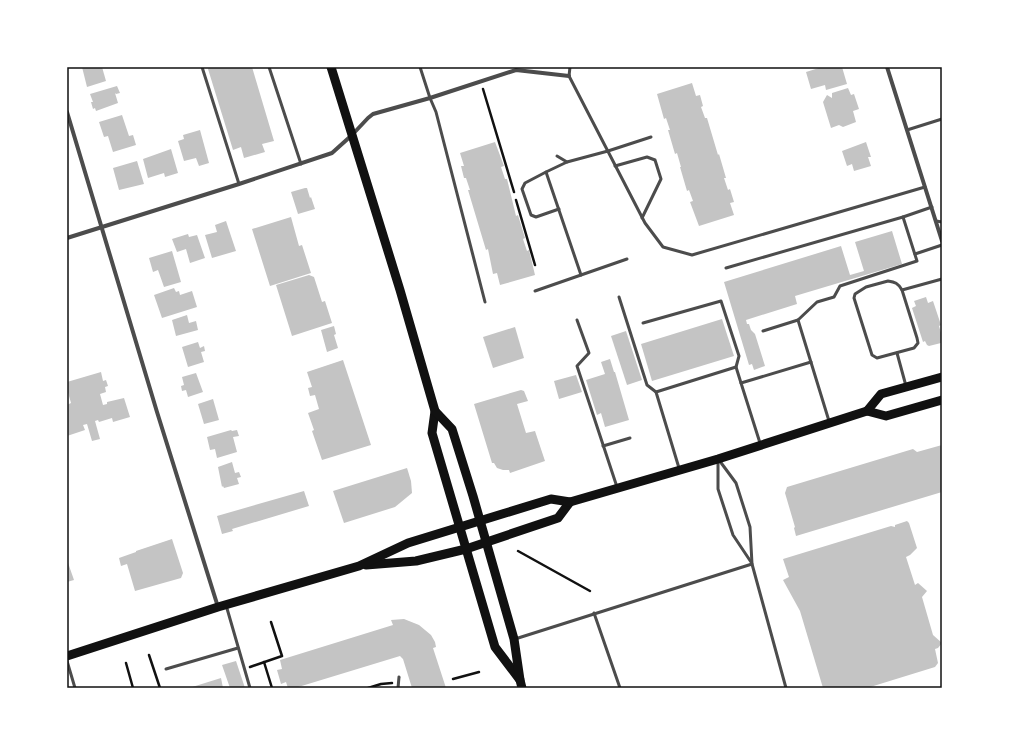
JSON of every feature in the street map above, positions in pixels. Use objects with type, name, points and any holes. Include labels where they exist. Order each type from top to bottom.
[{"type":"main road","points":[[331,67],[400,290],[435,410],[432,433],[495,647],[521,684]]},
{"type":"main road","points":[[867,411],[880,394],[942,377]]},
{"type":"main road","points":[[67,656],[222,606],[359,566],[408,543],[551,498],[570,502],[718,459],[867,411],[886,416],[942,400]]},
{"type":"main road","points":[[435,410],[452,429],[481,521],[514,639],[521,684]]},
{"type":"main road","points":[[359,566],[416,561],[466,549],[558,518],[570,502]]},
{"type":"street","points":[[887,67],[942,241]]},
{"type":"street","points":[[67,238],[240,184],[332,153],[373,114],[430,98],[522,68],[569,76]]},
{"type":"street","points":[[67,112],[222,606]]},
{"type":"lane","points":[[202,67],[240,184]]},
{"type":"lane","points":[[269,67],[301,164]]},
{"type":"lane","points":[[420,67],[436,112],[486,302]]},
{"type":"lane","points":[[570,67],[569,76],[615,166],[642,218],[663,247],[692,255],[925,187]]},
{"type":"lane","points":[[907,130],[942,119]]},
{"type":"lane","points":[[559,210],[536,217],[531,215],[522,189],[525,183],[568,162],[651,137]]},
{"type":"lane","points":[[557,156],[568,162]]},
{"type":"lane","points":[[615,166],[647,157],[655,160],[661,179],[642,218]]},
{"type":"lane","points":[[546,172],[581,275]]},
{"type":"lane","points":[[726,268],[932,207]]},
{"type":"lane","points":[[763,331],[798,320],[817,302],[834,297],[840,286],[917,262],[903,216]]},
{"type":"lane","points":[[936,221],[942,222]]},
{"type":"lane","points":[[915,254],[942,245]]},
{"type":"lane","points":[[534,291],[627,259]]},
{"type":"lane","points":[[902,290],[942,279]]},
{"type":"lane","points":[[888,281],[899,284],[918,343],[914,348],[897,353],[877,358],[872,355],[854,298],[855,294],[862,289],[888,281]]},
{"type":"lane","points":[[619,297],[647,385],[656,392],[680,470]]},
{"type":"lane","points":[[643,322],[721,301],[739,356],[736,367],[761,445]]},
{"type":"lane","points":[[577,320],[590,353],[577,366],[617,488]]},
{"type":"lane","points":[[798,320],[830,423]]},
{"type":"lane","points":[[897,353],[906,387]]},
{"type":"lane","points":[[742,383],[811,362]]},
{"type":"lane","points":[[656,392],[736,367]]},
{"type":"lane","points":[[603,446],[630,438]]},
{"type":"lane","points":[[718,459],[718,489],[733,535],[752,564]]},
{"type":"lane","points":[[718,459],[736,483],[750,527],[752,564],[786,688]]},
{"type":"lane","points":[[514,639],[752,564]]},
{"type":"lane","points":[[222,606],[238,648],[250,688]]},
{"type":"lane","points":[[594,613],[620,688]]},
{"type":"lane","points":[[166,669],[238,648]]},
{"type":"lane","points":[[67,661],[75,688]]},
{"type":"lane","points":[[398,688],[399,677]]},
{"type":"path","points":[[481,81],[536,265]]},
{"type":"path","points":[[518,551],[590,591]]},
{"type":"path","points":[[244,669],[282,656],[271,622]]},
{"type":"path","points":[[149,656],[160,688]]},
{"type":"path","points":[[264,662],[272,688]]},
{"type":"path","points":[[126,663],[133,688]]},
{"type":"path","points":[[453,679],[479,672]]},
{"type":"path","points":[[368,688],[381,684],[398,682]]},
{"type":"path","points":[[381,684],[382,688]]},
{"type":"building","points":[[82,67],[102,67],[106,81],[87,87]]},
{"type":"building","points":[[209,67],[252,67],[274,141],[262,144],[265,152],[244,158],[241,147],[233,150],[208,69]]},
{"type":"building","points":[[819,67],[842,67],[847,84],[826,90],[825,85],[811,89],[806,72]]},
{"type":"building","points":[[692,83],[696,96],[700,95],[703,106],[701,107],[705,118],[707,118],[726,178],[724,178],[728,190],[730,189],[734,202],[730,203],[734,215],[699,226],[690,202],[693,201],[689,190],[687,191],[677,153],[675,154],[668,130],[670,130],[666,118],[664,119],[657,94]]},
{"type":"building","points":[[117,86],[120,93],[115,93],[118,103],[96,111],[95,108],[93,109],[91,102],[93,102],[90,94]]},
{"type":"building","points":[[848,88],[851,95],[854,94],[859,109],[853,111],[856,122],[843,127],[839,125],[831,128],[823,102],[827,95],[832,98],[832,93]]},
{"type":"building","points":[[122,115],[129,136],[133,135],[136,145],[113,152],[108,136],[104,137],[99,122]]},
{"type":"building","points":[[200,130],[209,163],[199,166],[196,158],[184,161],[178,141],[184,139],[183,135]]},
{"type":"building","points":[[495,142],[504,166],[501,167],[505,179],[507,179],[516,216],[518,215],[525,238],[523,239],[527,251],[529,250],[535,275],[500,285],[497,273],[493,274],[488,249],[486,250],[468,190],[470,190],[466,178],[464,178],[461,166],[464,166],[460,153]]},
{"type":"building","points":[[866,142],[871,157],[868,157],[871,166],[854,171],[852,164],[847,166],[842,151]]},
{"type":"building","points":[[171,149],[178,173],[165,177],[164,173],[148,178],[143,159]]},
{"type":"building","points":[[137,161],[144,184],[119,190],[113,168]]},
{"type":"building","points":[[307,188],[315,209],[298,214],[291,192]]},
{"type":"building","points":[[291,217],[299,246],[302,245],[311,273],[270,286],[252,229]]},
{"type":"building","points":[[226,221],[236,251],[212,258],[205,235],[217,232],[215,225]]},
{"type":"building","points":[[892,231],[902,264],[795,296],[797,304],[746,320],[747,324],[749,324],[751,330],[755,334],[765,366],[754,370],[752,364],[749,365],[724,282],[841,246],[850,275],[864,271],[855,242]]},
{"type":"building","points":[[188,234],[189,237],[197,235],[205,258],[190,263],[186,249],[177,252],[172,239]]},
{"type":"building","points":[[172,251],[181,282],[164,287],[158,270],[153,272],[149,258]]},
{"type":"building","points":[[309,275],[314,277],[322,302],[325,301],[332,323],[292,336],[276,285]]},
{"type":"building","points":[[174,288],[176,292],[179,291],[180,295],[192,291],[197,307],[162,318],[154,295]]},
{"type":"building","points":[[926,297],[928,303],[933,301],[941,325],[939,326],[942,336],[941,343],[929,346],[925,341],[923,342],[912,308],[916,306],[914,301]]},
{"type":"building","points":[[187,315],[189,323],[196,321],[198,330],[176,336],[172,320]]},
{"type":"building","points":[[722,319],[734,356],[652,381],[641,344]]},
{"type":"building","points":[[334,326],[336,334],[334,335],[338,348],[327,352],[321,330]]},
{"type":"building","points":[[515,327],[524,358],[493,368],[483,337]]},
{"type":"building","points":[[626,331],[642,380],[627,385],[611,336]]},
{"type":"building","points":[[198,342],[200,348],[204,346],[205,351],[201,352],[204,362],[188,367],[182,347]]},
{"type":"building","points":[[610,359],[629,420],[605,427],[601,413],[597,415],[586,380],[605,374],[601,362]]},
{"type":"building","points":[[343,360],[371,445],[322,460],[312,431],[314,430],[308,413],[319,409],[315,395],[310,396],[308,388],[312,387],[307,372]]},
{"type":"building","points":[[101,372],[103,381],[106,380],[108,386],[105,387],[106,392],[100,394],[103,405],[107,404],[107,402],[124,398],[130,417],[113,422],[112,418],[99,422],[98,420],[95,421],[100,439],[92,441],[87,424],[83,425],[85,430],[67,436],[67,405],[71,403],[67,389],[67,382]]},
{"type":"building","points":[[196,373],[203,392],[188,397],[186,390],[182,391],[181,386],[184,385],[182,377]]},
{"type":"building","points":[[576,375],[582,392],[559,399],[554,381]]},
{"type":"building","points":[[521,390],[524,391],[528,401],[517,404],[526,433],[535,431],[545,461],[510,473],[509,470],[497,468],[494,463],[492,463],[474,404]]},
{"type":"building","points":[[213,399],[219,420],[204,424],[198,404]]},
{"type":"building","points":[[231,430],[237,430],[239,436],[233,437],[237,452],[217,458],[215,449],[210,450],[207,437]]},
{"type":"building","points":[[942,445],[942,492],[796,536],[795,527],[785,493],[787,487],[913,449],[917,452]]},
{"type":"building","points":[[232,462],[235,473],[239,472],[241,477],[237,478],[239,484],[224,488],[223,486],[222,487],[218,467]]},
{"type":"building","points":[[407,468],[411,481],[412,493],[395,507],[344,523],[333,491]]},
{"type":"building","points":[[304,491],[309,506],[232,529],[233,531],[222,534],[217,516]]},
{"type":"building","points":[[907,521],[917,548],[906,557],[915,585],[918,583],[927,591],[922,597],[933,635],[942,643],[935,649],[938,663],[935,667],[867,688],[823,688],[800,611],[783,580],[789,577],[783,559],[891,526],[895,527],[895,525]]},
{"type":"building","points":[[172,539],[183,573],[181,578],[135,591],[127,564],[121,566],[119,558]]},
{"type":"building","points":[[67,560],[74,580],[67,582]]},
{"type":"building","points":[[404,619],[419,625],[431,635],[435,642],[436,647],[433,648],[446,688],[412,688],[403,659],[400,656],[295,688],[288,688],[286,682],[281,684],[277,670],[282,669],[280,660],[393,625],[391,620]]},
{"type":"building","points":[[236,661],[245,688],[230,688],[222,665]]},
{"type":"building","points":[[221,678],[223,688],[189,688]]}]
